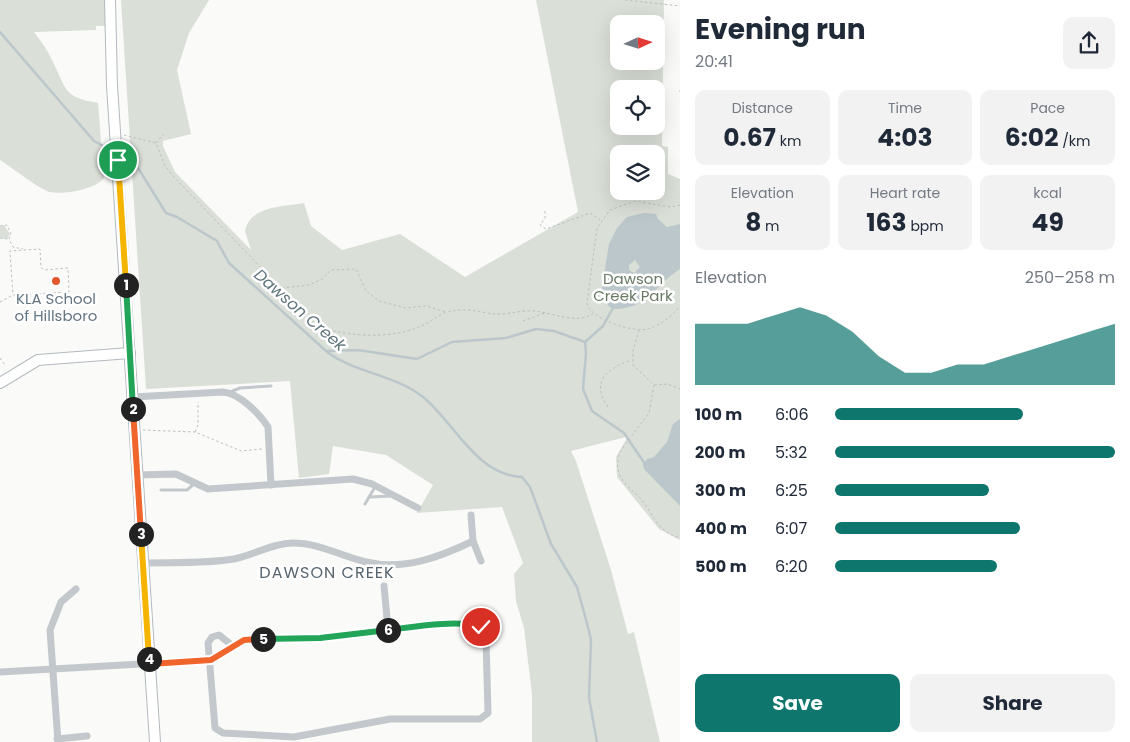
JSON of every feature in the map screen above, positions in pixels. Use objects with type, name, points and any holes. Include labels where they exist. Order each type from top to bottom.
[{"type":"street","points":[[110,0],[116,138],[155,742]]},
{"type":"street","points":[[0,383],[38,360],[130,354]]},
{"type":"street","points":[[132,397],[230,392],[237,396],[268,427],[271,485]]},
{"type":"street","points":[[137,475],[168,473],[185,477],[208,489],[353,479],[376,486],[418,508]]},
{"type":"street","points":[[471,515],[473,541],[481,561]]},
{"type":"street","points":[[143,563],[215,562],[244,557],[276,545],[308,543],[366,562],[401,564],[444,555],[473,541]]},
{"type":"street","points":[[384,586],[388,630]]},
{"type":"street","points":[[76,588],[61,602],[50,630],[58,740],[86,736]]},
{"type":"street","points":[[0,672],[211,660],[233,646],[251,639],[320,638],[424,625],[469,624],[481,627],[486,639],[489,707],[486,717],[474,720],[390,720],[294,737],[223,733],[214,728],[211,660],[208,643],[212,637],[219,636],[233,646]]},
{"type":"lane","points":[[230,392],[240,388],[271,386]]},
{"type":"lane","points":[[161,490],[187,490],[195,483]]},
{"type":"lane","points":[[365,504],[376,486]]},
{"type":"lane","points":[[370,497],[395,496]]},
{"type":"path","points":[[625,0],[680,6]]},
{"type":"path","points":[[156,143],[164,134]]},
{"type":"path","points":[[116,138],[126,135],[156,143]]},
{"type":"path","points":[[156,143],[172,176],[314,323],[322,328],[348,334],[367,335],[408,330],[420,327],[437,315],[462,310],[496,314],[526,310],[582,319],[592,314]]},
{"type":"path","points":[[680,205],[672,207],[644,201],[626,202],[610,210],[601,220],[596,234],[587,307],[592,314],[602,319],[640,329],[648,329],[664,321],[680,306]]},
{"type":"path","points":[[545,211],[545,218],[540,225],[546,229],[590,213],[601,220]]},
{"type":"path","points":[[0,226],[7,225],[11,234],[9,239],[13,247],[13,250],[10,252],[13,296]]},
{"type":"path","points":[[0,238],[9,239]]},
{"type":"path","points":[[13,247],[26,250]]},
{"type":"path","points":[[0,302],[13,296],[69,292],[68,268],[44,270],[41,267],[40,249],[13,250]]},
{"type":"path","points":[[282,288],[309,285],[322,279],[331,270],[356,269],[366,291],[379,301],[405,308],[426,306],[442,312],[449,312]]},
{"type":"path","points":[[523,321],[546,312]]},
{"type":"path","points":[[640,329],[632,360],[639,373],[654,385],[668,384],[680,389]]},
{"type":"path","points":[[0,358],[5,365]]},
{"type":"path","points":[[608,407],[600,397],[602,378],[614,368],[632,360]]},
{"type":"path","points":[[654,385],[649,413],[618,456],[618,466],[622,479],[643,502],[657,524],[669,534],[680,538]]},
{"type":"path","points":[[195,432],[198,425],[198,393]]},
{"type":"path","points":[[135,431],[161,429],[170,432],[195,432],[241,451],[269,449]]},
{"type":"green space","points":[[0,0],[105,0],[105,26],[96,26],[96,30],[34,32],[49,54],[68,91],[79,98],[98,103],[104,178],[100,182],[71,192],[50,192],[32,183],[0,160]]},
{"type":"green space","name":"Dawson Creek Park","points":[[121,0],[209,0],[189,33],[177,70],[191,134],[163,141],[163,146],[175,172],[251,250],[245,231],[253,217],[268,209],[304,203],[311,226],[342,250],[400,234],[465,277],[578,212],[536,0],[664,0],[664,15],[610,15],[610,70],[663,70],[663,80],[610,80],[610,135],[662,135],[662,145],[610,145],[610,200],[665,200],[665,146],[668,147],[668,174],[680,179],[680,540],[659,529],[617,477],[616,457],[626,437],[571,451],[576,461],[611,570],[628,634],[634,632],[660,742],[532,742],[532,694],[524,628],[516,601],[514,574],[523,563],[502,507],[417,513],[433,485],[386,455],[333,446],[329,474],[299,478],[290,381],[146,389]]},
{"type":"green space","points":[[4,225],[10,234],[8,238],[4,239],[0,237],[0,227]]},
{"type":"shaded area","points":[[644,213],[656,214],[658,219],[667,227],[680,224],[680,269],[643,301],[624,308],[612,309],[605,302],[601,293],[609,244],[617,228],[627,217]],"holes":[[[635,260],[640,267],[634,273],[629,270],[629,265]]]},
{"type":"shaded area","points":[[680,419],[680,506],[644,469],[643,464],[647,459],[654,457],[667,442],[673,424]]},
{"type":"waterway","name":"Dawson Creek","points":[[0,32],[94,141],[113,151]]},
{"type":"waterway","name":"Dawson Creek","points":[[121,155],[135,163],[166,213],[177,217],[217,241],[229,263],[326,351],[348,364],[400,383],[423,397],[479,458],[506,474],[522,477],[530,487],[551,544],[577,587],[591,640],[589,698],[597,742]]},
{"type":"waterway","points":[[585,342],[603,326],[613,308]]},
{"type":"waterway","points":[[327,351],[358,350],[417,359],[452,342],[506,338],[536,329],[554,331],[585,342]]},
{"type":"waterway","points":[[585,342],[583,389],[592,411],[624,433],[645,464]]},
{"type":"place","name":"KLA School of Hillsboro","points":[[56,281]]},
{"type":"district","name":"DAWSON CREEK","points":[[327,572]]},
{"type":"route","points":[[118,160],[150,664],[211,660],[236,644],[251,639],[320,638],[424,625],[475,624],[481,627]]}]
